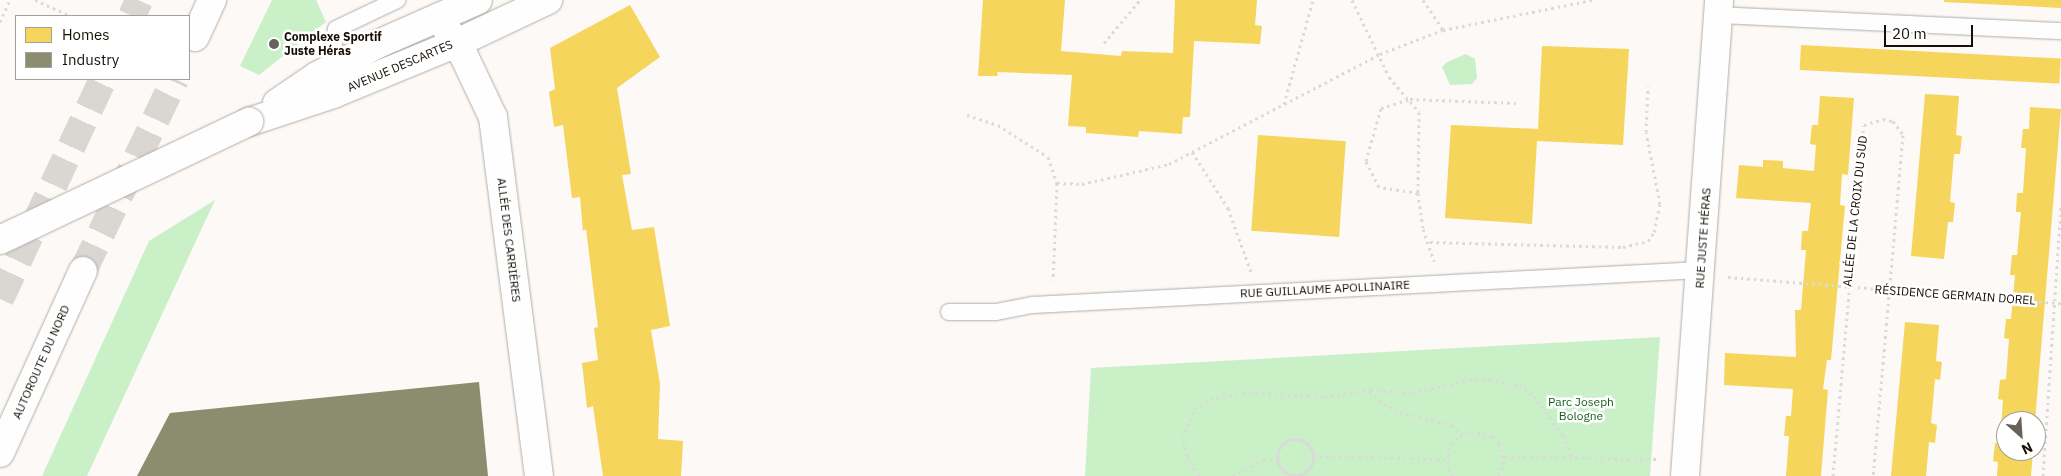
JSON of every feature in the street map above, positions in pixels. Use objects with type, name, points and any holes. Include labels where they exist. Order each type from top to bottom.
[{"type":"main road","points":[[195,37],[212,0]]},
{"type":"main road","name":"AVENUE DESCARTES","points":[[249,122],[330,70],[478,0]]},
{"type":"main road","name":"AVENUE DESCARTES","points":[[0,240],[249,122],[334,94],[456,43],[548,0]]},
{"type":"main road","name":"RUE JUSTE HÉRAS","points":[[1685,468],[1701,270],[1718,8]]},
{"type":"main road","name":"ALLÉE DES CARRIÈRES","points":[[439,17],[456,43],[493,117],[539,476]]},
{"type":"main road","name":"AUTOROUTE DU NORD","points":[[0,453],[83,271]]},
{"type":"lane","points":[[330,70],[336,29],[397,0]]},
{"type":"lane","points":[[1718,8],[2061,31]]},
{"type":"lane","name":"RUE GUILLAUME APOLLINAIRE","points":[[949,312],[996,312],[1033,305],[1701,270]]},
{"type":"path","points":[[0,22],[10,0]]},
{"type":"path","points":[[35,0],[69,15]]},
{"type":"path","points":[[1104,43],[1140,0]]},
{"type":"path","points":[[1284,105],[1313,0]]},
{"type":"path","points":[[1352,0],[1380,54],[1389,77],[1410,99],[1419,112],[1418,193],[1423,229],[1430,242],[1439,283]]},
{"type":"path","points":[[1423,0],[1443,30]]},
{"type":"path","points":[[1057,183],[1082,184],[1169,164],[1380,54],[1443,30],[1592,0]]},
{"type":"path","points":[[1430,242],[1623,247],[1648,241],[1654,232],[1660,204],[1646,132],[1648,86]]},
{"type":"path","points":[[1418,193],[1380,186],[1366,161],[1381,108],[1410,99],[1516,103]]},
{"type":"path","points":[[967,115],[998,125],[1048,157],[1057,183],[1051,305]]},
{"type":"path","name":"ALLÉE DE LA CROIX DU SUD","points":[[1833,476],[1847,286],[1864,125],[1883,119],[1893,122],[1903,135],[1891,290],[1873,476]]},
{"type":"path","points":[[1192,152],[1228,208],[1250,266],[1254,293]]},
{"type":"path","points":[[2043,476],[2061,208]]},
{"type":"path","name":"RÉSIDENCE GERMAIN DOREL","points":[[1701,270],[1730,277],[2061,303]]},
{"type":"path","points":[[1199,476],[1187,456],[1183,438],[1194,409],[1210,399],[1249,392],[1324,397],[1370,390],[1412,393],[1469,380],[1489,379],[1519,386],[1546,409],[1563,435],[1572,458]]},
{"type":"path","points":[[1370,390],[1384,404],[1400,412],[1452,425],[1460,435]]},
{"type":"path","points":[[1453,476],[1447,459],[1453,442],[1460,435],[1471,430],[1493,436],[1500,443],[1504,457],[1499,476]]},
{"type":"path","points":[[1295,438],[1310,446],[1313,456],[1307,471],[1296,476],[1284,471],[1277,458],[1280,446],[1295,438]]},
{"type":"path","points":[[1313,456],[1447,459]]},
{"type":"path","points":[[1504,457],[1572,458],[1685,468]]},
{"type":"path","points":[[1233,476],[1263,460],[1277,458]]},
{"type":"green space","name":"Complexe Sportif Juste Héras","points":[[272,0],[316,0],[326,22],[259,75],[240,66]]},
{"type":"green space","points":[[1466,54],[1475,59],[1477,78],[1472,84],[1450,85],[1442,67],[1447,62]]},
{"type":"green space","points":[[215,200],[87,476],[42,476],[149,241]]},
{"type":"green space","name":"Parc Joseph Bologne","points":[[1660,337],[1650,476],[1085,476],[1091,368]]},
{"type":"building: Homes","points":[[983,0],[1065,0],[1061,51],[1121,56],[1122,51],[1173,53],[1175,0],[1257,0],[1255,25],[1262,26],[1260,44],[1194,41],[1190,117],[1183,117],[1182,134],[1139,131],[1138,137],[1086,133],[1086,127],[1068,126],[1072,75],[997,72],[998,76],[978,76]]},
{"type":"building: Homes","points":[[1944,0],[2061,0],[2061,8],[1944,2]]},
{"type":"building: Homes","points":[[630,5],[660,57],[617,88],[631,174],[622,175],[632,230],[654,227],[670,326],[651,330],[660,384],[658,439],[683,441],[681,476],[603,476],[593,406],[587,408],[582,363],[598,360],[594,328],[598,327],[586,229],[583,231],[580,197],[572,198],[563,125],[554,127],[549,92],[555,89],[550,48]]},
{"type":"building: Homes","points":[[1801,45],[2061,59],[2059,84],[1800,70]]},
{"type":"building: Homes","points":[[1542,46],[1629,49],[1623,145],[1537,141],[1532,224],[1445,218],[1451,125],[1538,129]]},
{"type":"building: Homes","points":[[1925,94],[1959,96],[1956,135],[1962,136],[1960,154],[1954,154],[1950,202],[1955,203],[1953,222],[1948,222],[1944,259],[1911,256]]},
{"type":"building: Homes","points":[[1820,96],[1854,98],[1848,175],[1842,174],[1840,205],[1845,206],[1831,360],[1827,360],[1823,389],[1828,390],[1821,476],[1786,476],[1789,436],[1784,436],[1786,416],[1791,416],[1793,389],[1724,385],[1725,353],[1796,357],[1795,310],[1801,310],[1806,250],[1801,250],[1802,231],[1808,231],[1811,203],[1736,198],[1739,165],[1763,167],[1763,160],[1783,161],[1783,168],[1814,171],[1816,145],[1810,144],[1812,125],[1818,125]]},
{"type":"building: Homes","points":[[2030,107],[2061,109],[2036,411],[2002,411],[2003,400],[1998,399],[2000,380],[2006,379],[2009,339],[2004,338],[2006,319],[2011,319],[2015,275],[2010,275],[2012,255],[2017,255],[2021,212],[2016,212],[2017,193],[2023,193],[2026,148],[2021,148],[2023,129],[2029,129]]},
{"type":"building: Homes","points":[[1258,135],[1346,141],[1339,237],[1251,231]]},
{"type":"building: Homes","points":[[1905,322],[1939,325],[1936,361],[1942,362],[1940,380],[1935,379],[1931,423],[1937,425],[1935,443],[1929,442],[1926,476],[1891,476]]},
{"type":"building: Homes","points":[[1995,443],[1996,461],[2032,461],[2031,476],[1997,476],[1998,462],[1993,461]]},
{"type":"building: Industry","points":[[479,382],[488,476],[137,476],[170,413]]},
{"type":"tunnel","points":[[132,15],[139,0]]},
{"type":"tunnel","points":[[0,299],[103,80]]},
{"type":"tunnel","points":[[83,271],[175,80]]},
{"type":"place","name":"Complexe Sportif Juste Héras","points":[[274,44]]}]
